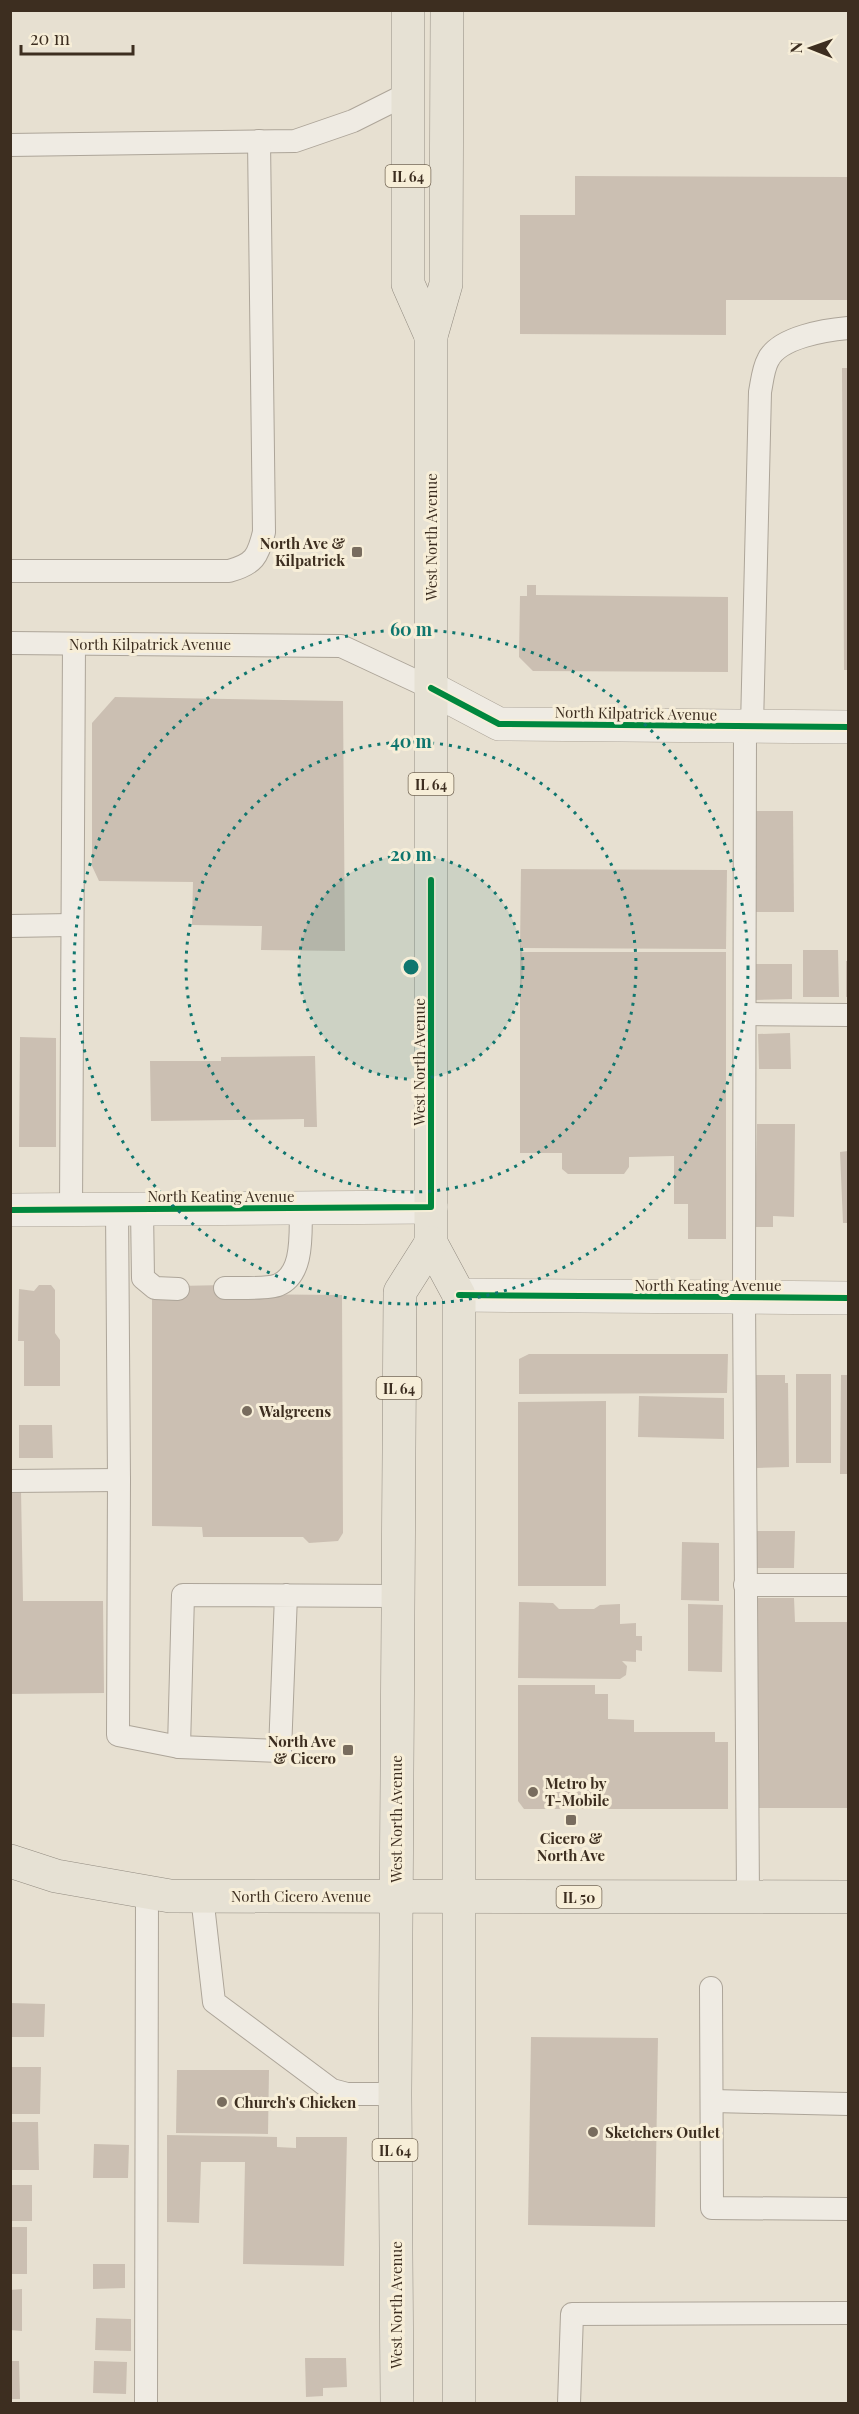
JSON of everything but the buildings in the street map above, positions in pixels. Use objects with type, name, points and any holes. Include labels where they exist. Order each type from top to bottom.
[{"type":"main road","name":"West North Avenue","points":[[408,10],[408,284],[431,336]]},
{"type":"main road","name":"West North Avenue","points":[[447,10],[446,284],[431,336],[431,1243],[459,1295],[459,2403]]},
{"type":"main road","name":"West North Avenue","points":[[396,2403],[395,2094],[399,1292],[431,1243]]},
{"type":"main road","name":"North Cicero Avenue","points":[[10,1861],[56,1876],[170,1896],[849,1897]]},
{"type":"street","name":"North Kilpatrick Avenue","points":[[431,688],[499,723],[849,727]]},
{"type":"street","name":"North Keating Avenue","points":[[10,1209],[431,1208]]},
{"type":"street","name":"North Keating Avenue","points":[[459,1295],[849,1298]]},
{"type":"lane","points":[[10,145],[295,141],[352,121],[409,93]]},
{"type":"lane","points":[[10,571],[229,571],[244,567],[253,561],[260,549],[264,532],[259,141]]},
{"type":"lane","points":[[748,1897],[744,1297],[745,1014],[748,726],[760,392],[768,359],[783,345],[824,330],[849,328]]},
{"type":"lane","name":"North Kilpatrick Avenue","points":[[10,643],[341,646],[431,688]]},
{"type":"lane","points":[[71,1209],[74,644]]},
{"type":"lane","points":[[10,926],[71,926]]},
{"type":"lane","points":[[745,1014],[849,1015]]},
{"type":"lane","points":[[225,1288],[277,1286],[291,1275],[298,1262],[301,1208]]},
{"type":"lane","points":[[130,1209],[143,1278],[155,1287],[178,1289]]},
{"type":"lane","points":[[130,1209],[119,1480],[118,1735],[179,1747],[280,1752],[286,1595]]},
{"type":"lane","points":[[10,1481],[119,1480]]},
{"type":"lane","points":[[745,1585],[849,1585]]},
{"type":"lane","points":[[179,1747],[183,1595],[397,1596]]},
{"type":"lane","points":[[146,2403],[147,1892]]},
{"type":"lane","points":[[202,1896],[214,2002],[332,2090],[347,2094],[395,2094]]},
{"type":"lane","points":[[711,1988],[712,2208],[849,2209]]},
{"type":"lane","points":[[713,2102],[849,2104]]},
{"type":"lane","points":[[569,2403],[572,2314],[849,2313]]},
{"type":"cycle path","points":[[431,688],[499,724],[848,727]]},
{"type":"cycle path","points":[[10,1210],[431,1207],[431,880]]},
{"type":"cycle path","points":[[459,1295],[848,1298]]},
{"type":"place","name":"North Ave & Kilpatrick","points":[[357,552]]},
{"type":"place","name":"Walgreens","points":[[247,1411]]},
{"type":"place","name":"North Ave & Cicero","points":[[348,1750]]},
{"type":"place","name":"Metro by T-Mobile","points":[[533,1792]]},
{"type":"place","name":"Cicero & North Ave","points":[[571,1820]]},
{"type":"place","name":"Church's Chicken","points":[[222,2102]]},
{"type":"place","name":"Sketchers Outlet","points":[[593,2132]]}]
